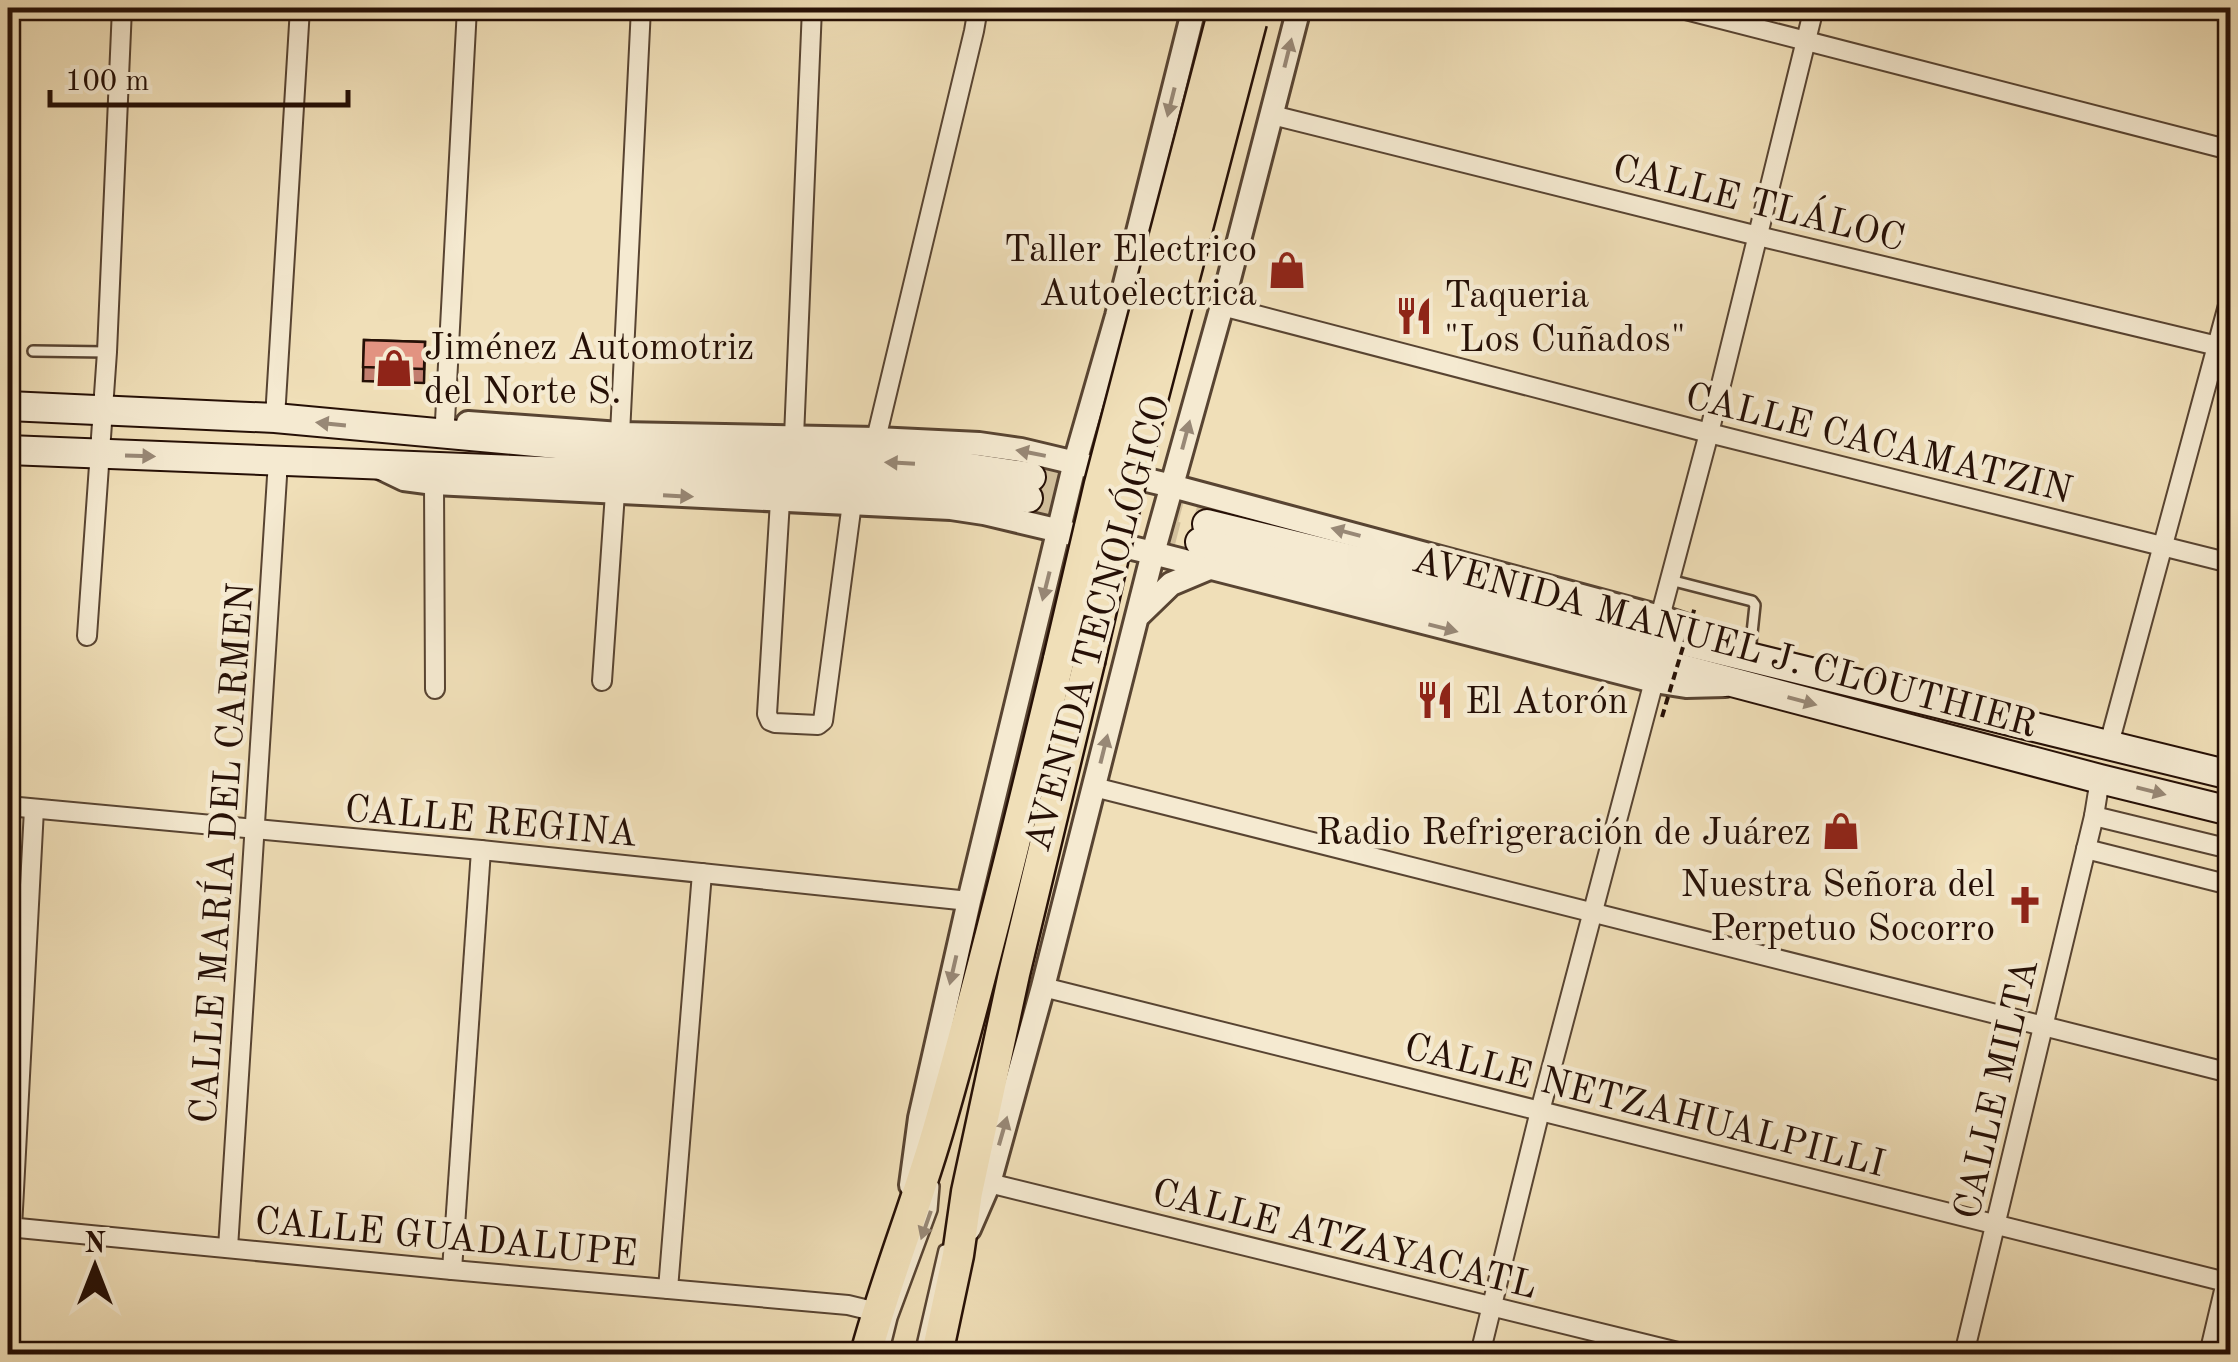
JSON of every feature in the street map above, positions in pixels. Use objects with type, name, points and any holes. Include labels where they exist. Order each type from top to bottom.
[{"type":"main road","name":"AVENIDA TECNOLÓGICO","points":[[866,1354],[939,1129],[987,956],[1100,484],[1229,12]]},
{"type":"main road","name":"AVENIDA TECNOLÓGICO","points":[[937,1354],[958,1256],[978,1188],[1014,974],[1128,491],[1229,12]]},
{"type":"main road","points":[[8,406],[275,418],[610,449],[957,466],[1030,488],[8,450]]},
{"type":"main road","name":"AVENIDA MANUEL J. CLOUTHIER","points":[[1206,544],[1745,654],[2230,775]]},
{"type":"main road","name":"AVENIDA MANUEL J. CLOUTHIER","points":[[1206,544],[2230,811]]},
{"type":"street","points":[[87,636],[108,352],[122,8]]},
{"type":"street","points":[[275,418],[300,8]]},
{"type":"street","points":[[444,421],[467,8]]},
{"type":"street","points":[[620,434],[641,8]]},
{"type":"street","points":[[794,437],[812,8]]},
{"type":"street","points":[[876,439],[978,8]]},
{"type":"street","name":"AVENIDA TECNOLÓGICO","points":[[978,1188],[1043,986],[1152,552],[1222,306],[1299,8]]},
{"type":"street","points":[[1678,8],[2230,150]]},
{"type":"street","points":[[1660,617],[1814,8]]},
{"type":"street","name":"AVENIDA TECNOLÓGICO","points":[[907,1224],[920,1118],[1075,462],[1117,316],[1229,12]]},
{"type":"street","name":"CALLE TLÁLOC","points":[[1272,115],[2224,347]]},
{"type":"street","points":[[2109,744],[2163,546],[2224,347],[2230,298]]},
{"type":"street","name":"CALLE CACAMATZIN","points":[[1222,306],[2230,564]]},
{"type":"street","points":[[374,428],[409,421],[444,421],[620,434],[979,444],[1172,486],[1660,617],[1745,654]]},
{"type":"street","name":"CALLE MARÍA DEL CARMEN","points":[[228,1248],[278,461]]},
{"type":"street","points":[[374,465],[404,479],[434,483],[951,508],[1152,552],[1206,544],[1654,682],[1686,686],[1737,684]]},
{"type":"street","points":[[434,483],[435,689]]},
{"type":"street","points":[[602,681],[615,493]]},
{"type":"street","points":[[780,501],[768,718],[776,723],[818,724],[823,717],[852,503]]},
{"type":"street","points":[[1138,616],[1206,544]]},
{"type":"street","points":[[1480,1354],[1654,682]]},
{"type":"street","name":"CALLE MILTA","points":[[1964,1354],[2100,779]]},
{"type":"street","points":[[1094,788],[2230,1073]]},
{"type":"street","name":"CALLE REGINA","points":[[8,806],[969,900]]},
{"type":"street","points":[[10,1228],[34,809]]},
{"type":"street","points":[[2094,816],[2230,849]]},
{"type":"street","points":[[2086,849],[2230,885]]},
{"type":"street","points":[[452,1270],[480,850]]},
{"type":"street","points":[[668,1289],[702,873]]},
{"type":"street","name":"CALLE NETZAHUALPILLI","points":[[1043,986],[1996,1224],[2229,1276]]},
{"type":"street","name":"CALLE ATZAYACATL","points":[[978,1188],[1686,1354]]},
{"type":"street","name":"CALLE GUADALUPE","points":[[10,1228],[848,1304],[878,1312]]},
{"type":"street","points":[[2209,1354],[2229,1276]]},
{"type":"lane","points":[[33,351],[108,352]]},
{"type":"lane","points":[[1670,580],[1754,602],[1745,654]]},
{"type":"lane","points":[[883,1354],[892,1318],[932,1210],[939,1129]]},
{"type":"lane","points":[[920,1354],[948,1232],[978,1188]]},
{"type":"path","points":[[1662,717],[1695,607]]},
{"type":"building","points":[[364,340],[425,342],[424,369],[363,367]]},
{"type":"tunnel","points":[[1031,477],[1207,524]]},
{"type":"tunnel","points":[[1028,498],[1200,542]]},
{"type":"place","name":"Taller Electrico Autoelectrica","points":[[1287,270]]},
{"type":"place","name":"Taqueria \"Los Cuñados\"","points":[[1414,316]]},
{"type":"place","name":"Jiménez Automotriz del Norte S.","points":[[394,368]]},
{"type":"place","name":"El Atorón","points":[[1435,700]]},
{"type":"place","name":"Radio Refrigeración de Juárez","points":[[1841,831]]},
{"type":"place","name":"Nuestra Señora del Perpetuo Socorro","points":[[2025,905]]}]
